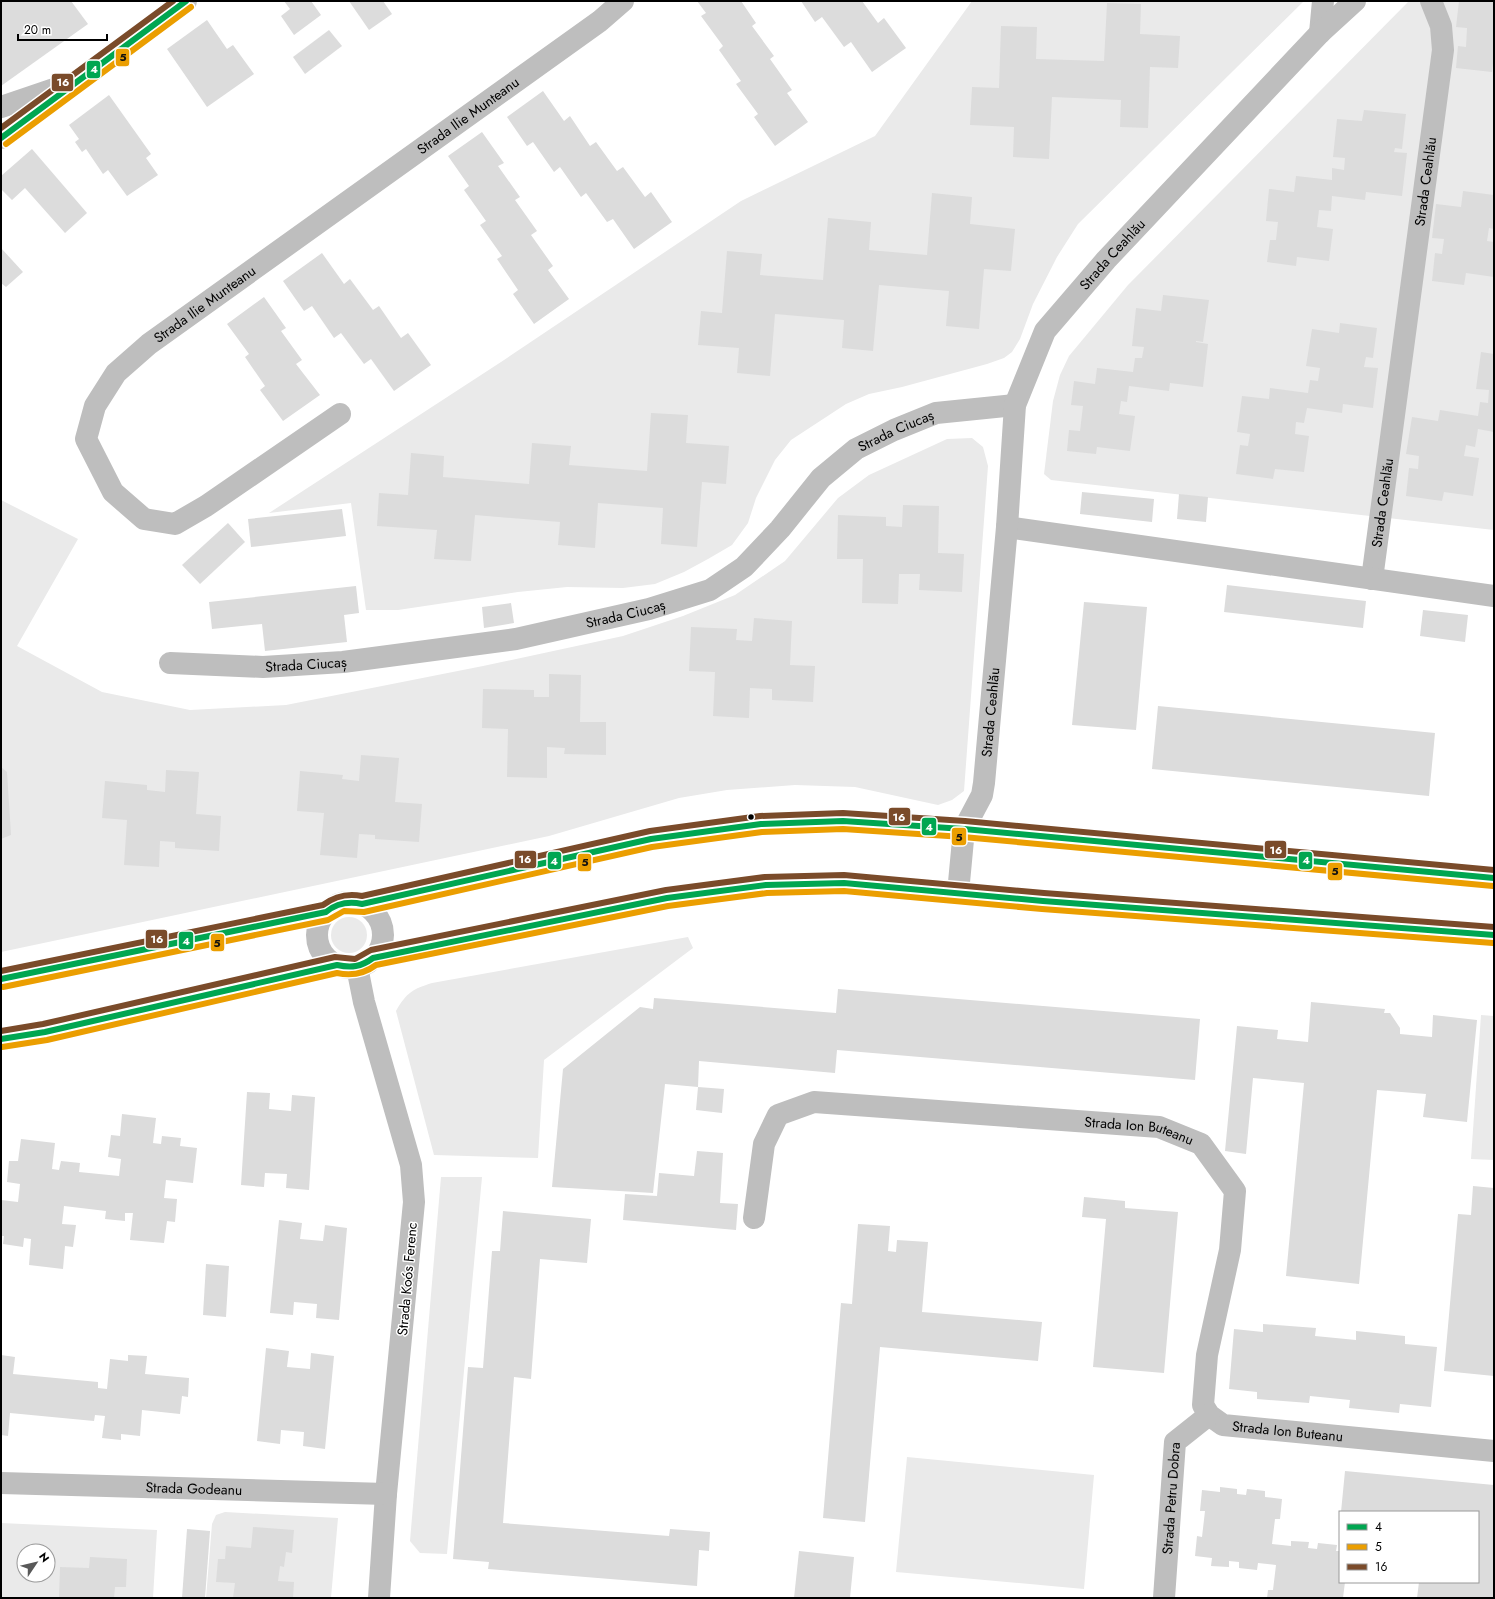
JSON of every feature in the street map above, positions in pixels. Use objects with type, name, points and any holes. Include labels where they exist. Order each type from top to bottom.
[{"type":"main road","points":[[1,138],[186,1]]},
{"type":"street","name":"Strada Ilie Munteanu","points":[[340,414],[206,506],[175,524],[144,519],[113,492],[86,439],[95,406],[116,373],[149,344],[600,22],[623,1]]},
{"type":"street","points":[[1320,33],[1323,1]]},
{"type":"street","name":"Strada Ceahlău","points":[[958,893],[964,829],[982,795],[984,783],[1007,527],[1015,405],[1045,331],[1106,260],[1320,33],[1355,1]]},
{"type":"street","name":"Strada Ceahlău","points":[[1372,579],[1443,50],[1441,26],[1431,1]]},
{"type":"street","points":[[1,106],[75,82]]},
{"type":"street","name":"Strada Ciucaș","points":[[170,663],[262,667],[342,662],[516,639],[649,609],[710,590],[744,567],[780,528],[821,478],[856,450],[894,430],[936,413],[1015,405]]},
{"type":"street","points":[[1007,527],[1494,596]]},
{"type":"street","points":[[362,904],[651,839],[761,824],[843,821],[964,829],[1494,878]]},
{"type":"street","points":[[1,1039],[45,1032],[356,963],[667,898],[766,885],[844,884],[1494,935]]},
{"type":"street","points":[[342,902],[362,904],[372,911],[380,922],[383,934],[380,947],[356,963],[326,958],[319,948],[316,935],[319,922],[326,912],[333,906],[342,902]]},
{"type":"street","points":[[1,979],[326,912]]},
{"type":"street","name":"Strada Koós Ferenc","points":[[356,963],[364,1002],[411,1165],[414,1202],[386,1494],[379,1598]]},
{"type":"street","name":"Strada Ion Buteanu","points":[[754,1218],[764,1144],[778,1115],[814,1102],[1159,1127],[1201,1144],[1234,1191],[1230,1250],[1207,1355],[1203,1405],[1209,1415],[1223,1425],[1494,1451]]},
{"type":"street","name":"Strada Petru Dobra","points":[[1164,1598],[1175,1442],[1209,1415]]},
{"type":"street","name":"Strada Godeanu","points":[[1,1483],[386,1494]]},
{"type":"shaded area","points":[[972,1],[1304,1],[1078,224],[1057,257],[1033,304],[1020,339],[1012,352],[1004,358],[987,364],[902,387],[869,394],[846,404],[791,440],[775,460],[756,498],[748,523],[732,545],[684,572],[655,584],[623,588],[567,587],[518,592],[398,610],[366,610],[351,503],[269,513],[501,362],[741,201],[875,136]]},
{"type":"shaded area","points":[[1409,1],[1494,1],[1494,530],[1051,480],[1044,474],[1053,401],[1060,375],[1069,356],[1128,285]]},
{"type":"shaded area","points":[[972,438],[983,447],[988,466],[964,791],[952,800],[938,805],[855,787],[795,785],[727,790],[679,798],[549,836],[1,952],[1,500],[78,539],[17,646],[102,692],[190,710],[286,705],[483,666],[623,636],[683,616],[735,595],[785,561],[838,498],[869,475],[947,439]]},
{"type":"shaded area","points":[[353,917],[362,922],[366,928],[366,942],[362,948],[353,953],[345,953],[336,948],[332,942],[331,931],[336,922],[342,918]]},
{"type":"shaded area","points":[[688,937],[693,948],[544,1060],[538,1158],[434,1155],[396,1011],[407,995],[415,989],[432,983]]},
{"type":"shaded area","points":[[1481,1015],[1494,1016],[1494,1160],[1471,1159]]},
{"type":"shaded area","points":[[441,1177],[482,1177],[447,1554],[420,1553],[410,1541]]},
{"type":"shaded area","points":[[907,1457],[1094,1475],[1084,1589],[896,1572]]},
{"type":"shaded area","points":[[225,1512],[338,1518],[331,1598],[206,1598],[212,1524],[216,1515]]},
{"type":"shaded area","points":[[1,1523],[157,1530],[153,1598],[1,1598]]},
{"type":"building","points":[[1,1],[71,1],[88,24],[1,86]]},
{"type":"building","points":[[284,1],[311,1],[321,15],[294,35],[281,16],[290,9]]},
{"type":"building","points":[[349,1],[383,1],[392,14],[369,30]]},
{"type":"building","points":[[697,1],[741,1],[756,23],[752,26],[774,56],[770,59],[792,90],[787,93],[808,122],[775,146],[754,117],[758,114],[736,84],[741,81],[719,50],[723,46],[701,16],[706,13]]},
{"type":"building","points":[[801,1],[862,1],[878,23],[884,18],[906,48],[872,72],[851,42],[844,47],[822,17],[815,22]]},
{"type":"building","points":[[1459,1],[1494,1],[1494,63],[1492,72],[1456,68],[1458,46],[1466,47],[1467,28],[1456,27]]},
{"type":"building","points":[[1107,3],[1141,4],[1140,34],[1180,36],[1178,68],[1150,67],[1148,128],[1120,127],[1121,100],[1052,97],[1049,159],[1013,157],[1014,127],[970,125],[972,87],[999,88],[1001,26],[1037,27],[1036,59],[1104,61]]},
{"type":"building","points":[[207,20],[227,49],[233,45],[254,74],[207,107],[167,49]]},
{"type":"building","points":[[329,30],[342,46],[305,74],[293,57]]},
{"type":"building","points":[[543,91],[564,121],[570,116],[590,146],[596,142],[617,171],[623,167],[645,197],[651,192],[672,222],[634,249],[613,219],[607,222],[586,193],[581,197],[560,167],[554,172],[533,142],[527,146],[507,117]]},
{"type":"building","points":[[109,95],[151,154],[146,158],[158,175],[127,196],[108,170],[103,174],[86,149],[82,152],[75,142],[79,139],[69,125]]},
{"type":"building","points":[[1364,110],[1406,114],[1402,149],[1395,148],[1394,152],[1407,153],[1402,196],[1366,192],[1365,200],[1332,196],[1331,211],[1319,210],[1317,227],[1333,229],[1329,261],[1297,257],[1296,266],[1267,262],[1270,240],[1276,240],[1278,222],[1266,221],[1269,189],[1294,192],[1296,176],[1332,180],[1332,168],[1344,170],[1345,158],[1333,157],[1337,119],[1362,121]]},
{"type":"building","points":[[482,132],[504,163],[498,166],[520,197],[515,200],[537,231],[531,235],[553,266],[548,270],[569,299],[534,324],[513,294],[518,290],[497,259],[502,256],[480,225],[486,221],[464,190],[469,186],[448,156]]},
{"type":"building","points":[[32,149],[87,213],[65,233],[25,188],[12,200],[1,189],[1,176]]},
{"type":"building","points":[[1463,191],[1494,195],[1494,229],[1489,228],[1487,241],[1494,242],[1494,277],[1466,273],[1464,285],[1432,281],[1435,253],[1442,254],[1444,239],[1432,238],[1436,204],[1461,207]]},
{"type":"building","points":[[932,193],[972,197],[970,224],[1015,229],[1011,271],[984,269],[979,329],[946,326],[949,291],[879,285],[873,351],[842,348],[844,320],[775,314],[770,376],[737,373],[739,348],[698,345],[701,311],[722,313],[727,251],[762,254],[760,275],[823,280],[828,218],[871,222],[869,250],[927,255]]},
{"type":"building","points":[[1,248],[23,272],[6,287],[1,283]]},
{"type":"building","points":[[322,253],[344,284],[350,279],[373,310],[379,306],[401,338],[408,333],[431,365],[394,391],[371,359],[364,364],[341,333],[334,338],[312,306],[304,311],[283,281]]},
{"type":"building","points":[[1163,295],[1209,300],[1203,342],[1196,341],[1208,344],[1203,387],[1170,383],[1169,391],[1129,386],[1127,402],[1121,401],[1119,414],[1135,416],[1130,451],[1097,447],[1096,454],[1067,451],[1069,430],[1080,431],[1083,406],[1071,405],[1074,381],[1095,384],[1097,368],[1133,372],[1135,358],[1142,358],[1144,347],[1132,346],[1136,308],[1161,311]]},
{"type":"building","points":[[264,297],[286,328],[281,331],[302,360],[296,364],[320,395],[283,421],[260,390],[265,386],[245,357],[249,354],[227,324]]},
{"type":"building","points":[[1340,323],[1377,328],[1373,358],[1366,357],[1364,367],[1378,368],[1373,408],[1343,404],[1342,413],[1307,408],[1304,423],[1296,422],[1295,434],[1309,436],[1304,472],[1275,469],[1273,479],[1236,474],[1240,445],[1248,446],[1250,434],[1237,432],[1242,396],[1269,399],[1270,388],[1308,393],[1310,380],[1318,381],[1320,368],[1306,366],[1312,329],[1339,333]]},
{"type":"building","points":[[1481,352],[1494,354],[1494,432],[1478,429],[1475,447],[1466,445],[1464,456],[1479,458],[1473,496],[1444,492],[1442,501],[1406,496],[1409,468],[1418,469],[1419,456],[1406,454],[1412,417],[1438,421],[1440,410],[1478,416],[1480,402],[1488,403],[1489,390],[1476,389]]},
{"type":"building","points":[[651,413],[688,415],[686,443],[729,446],[726,484],[702,482],[697,547],[661,544],[663,508],[598,503],[595,548],[558,545],[560,522],[475,515],[471,561],[434,559],[437,530],[377,526],[379,493],[408,495],[411,453],[444,456],[443,477],[529,484],[532,443],[571,446],[569,465],[647,471]]},
{"type":"building","points":[[1082,492],[1154,499],[1152,522],[1080,514]]},
{"type":"building","points":[[1179,494],[1208,497],[1206,522],[1177,519]]},
{"type":"building","points":[[903,505],[939,506],[938,553],[964,554],[962,592],[919,590],[920,574],[899,574],[898,604],[862,603],[863,559],[837,559],[838,515],[886,517],[886,526],[902,527]]},
{"type":"building","points":[[342,509],[346,536],[251,547],[248,519]]},
{"type":"building","points":[[228,523],[245,542],[200,584],[182,565]]},
{"type":"building","points":[[1227,585],[1366,601],[1363,628],[1224,612]]},
{"type":"building","points":[[356,586],[359,613],[344,615],[347,642],[265,651],[262,624],[212,629],[209,602]]},
{"type":"building","points":[[1084,602],[1147,607],[1136,730],[1072,725]]},
{"type":"building","points":[[511,603],[514,623],[484,628],[482,607]]},
{"type":"building","points":[[1423,610],[1468,615],[1465,642],[1420,636]]},
{"type":"building","points":[[754,618],[792,621],[790,665],[815,666],[813,702],[772,700],[772,689],[750,688],[749,718],[713,716],[715,672],[689,671],[691,627],[737,629],[736,640],[752,641]]},
{"type":"building","points":[[549,674],[581,675],[580,722],[606,722],[606,755],[564,754],[565,748],[547,747],[547,778],[507,777],[508,729],[482,728],[483,689],[534,690],[534,697],[549,697]]},
{"type":"building","points":[[1158,706],[1435,733],[1429,796],[1152,769]]},
{"type":"building","points":[[361,755],[399,758],[395,802],[422,804],[419,842],[375,839],[375,835],[359,834],[357,858],[320,855],[324,813],[297,811],[300,771],[343,775],[342,779],[359,781]]},
{"type":"building","points":[[1,767],[7,772],[11,835],[1,839]]},
{"type":"building","points":[[166,770],[199,772],[196,814],[221,816],[219,851],[175,848],[175,842],[160,841],[159,867],[124,865],[127,820],[102,818],[105,781],[147,785],[147,790],[165,792]]},
{"type":"building","points":[[838,989],[1200,1019],[1195,1080],[837,1050],[835,1073],[699,1061],[698,1087],[665,1084],[653,1193],[552,1187],[563,1069],[640,1007],[653,1009],[654,998],[836,1013]]},
{"type":"building","points":[[1311,1002],[1385,1009],[1384,1013],[1390,1013],[1400,1028],[1400,1034],[1432,1037],[1433,1015],[1477,1020],[1467,1122],[1423,1117],[1426,1094],[1377,1090],[1359,1284],[1286,1276],[1304,1083],[1253,1078],[1246,1154],[1225,1151],[1237,1026],[1278,1030],[1277,1039],[1308,1042]]},
{"type":"building","points":[[698,1087],[724,1089],[722,1113],[696,1110]]},
{"type":"building","points":[[247,1092],[270,1093],[269,1109],[291,1111],[292,1095],[315,1097],[309,1190],[286,1188],[287,1174],[265,1173],[264,1187],[241,1185]]},
{"type":"building","points":[[122,1114],[156,1118],[153,1143],[161,1144],[162,1136],[181,1138],[180,1146],[197,1148],[193,1183],[166,1180],[164,1198],[177,1199],[175,1222],[167,1221],[164,1243],[130,1240],[133,1213],[125,1213],[125,1221],[105,1219],[106,1211],[64,1206],[62,1224],[76,1225],[73,1247],[65,1246],[63,1269],[29,1265],[31,1239],[24,1238],[23,1247],[3,1244],[4,1236],[1,1236],[1,1200],[18,1202],[20,1184],[7,1182],[9,1161],[18,1161],[21,1139],[55,1143],[52,1169],[59,1170],[61,1161],[80,1163],[79,1172],[119,1176],[121,1159],[108,1157],[111,1135],[120,1136]]},
{"type":"building","points":[[697,1151],[723,1153],[720,1203],[738,1204],[736,1230],[623,1220],[625,1194],[657,1196],[659,1173],[694,1176]]},
{"type":"building","points":[[1473,1186],[1494,1188],[1494,1376],[1444,1371],[1458,1214],[1471,1215]]},
{"type":"building","points":[[1084,1197],[1125,1201],[1125,1208],[1178,1212],[1164,1373],[1093,1367],[1106,1219],[1082,1217]]},
{"type":"building","points":[[503,1211],[591,1219],[587,1263],[540,1259],[531,1379],[514,1377],[503,1523],[669,1536],[670,1529],[710,1532],[709,1551],[699,1550],[697,1586],[488,1569],[489,1562],[453,1559],[468,1367],[483,1368],[492,1251],[500,1251]]},
{"type":"building","points":[[279,1220],[302,1223],[300,1239],[323,1241],[325,1225],[347,1228],[339,1320],[316,1318],[317,1304],[294,1302],[293,1315],[270,1313]]},
{"type":"building","points":[[858,1224],[890,1226],[888,1251],[896,1252],[897,1240],[928,1242],[922,1312],[1042,1322],[1038,1361],[880,1347],[865,1522],[823,1518],[841,1303],[852,1304]]},
{"type":"building","points":[[206,1264],[229,1266],[226,1317],[203,1315]]},
{"type":"building","points":[[1263,1324],[1316,1328],[1315,1336],[1356,1340],[1356,1331],[1405,1336],[1405,1344],[1437,1347],[1431,1407],[1400,1404],[1399,1413],[1349,1408],[1350,1400],[1310,1396],[1309,1403],[1257,1399],[1257,1392],[1229,1389],[1234,1329],[1263,1332]]},
{"type":"building","points":[[266,1348],[289,1351],[287,1367],[310,1369],[311,1353],[334,1356],[325,1449],[303,1446],[304,1432],[281,1430],[280,1444],[257,1441]]},
{"type":"building","points":[[1,1355],[15,1357],[13,1374],[98,1382],[98,1388],[107,1389],[110,1359],[128,1361],[128,1355],[147,1356],[145,1374],[189,1378],[188,1397],[182,1396],[180,1414],[142,1410],[140,1436],[121,1434],[121,1440],[102,1438],[105,1416],[95,1415],[94,1421],[10,1413],[8,1436],[1,1435]]},
{"type":"building","points":[[1345,1471],[1494,1485],[1494,1598],[1417,1598],[1419,1583],[1479,1583],[1479,1511],[1341,1511]]},
{"type":"building","points":[[1220,1487],[1237,1489],[1237,1494],[1246,1495],[1247,1489],[1265,1491],[1265,1497],[1282,1499],[1280,1519],[1275,1519],[1272,1544],[1291,1546],[1291,1541],[1309,1542],[1308,1548],[1317,1549],[1318,1543],[1337,1545],[1336,1551],[1339,1551],[1339,1583],[1345,1583],[1343,1598],[1267,1598],[1268,1590],[1273,1590],[1276,1565],[1258,1563],[1257,1570],[1239,1568],[1239,1562],[1229,1561],[1229,1567],[1211,1566],[1212,1558],[1195,1556],[1197,1536],[1202,1537],[1205,1511],[1200,1511],[1202,1490],[1220,1492]]},
{"type":"building","points":[[253,1527],[294,1530],[292,1553],[286,1552],[284,1567],[280,1566],[278,1581],[294,1582],[293,1598],[233,1598],[235,1583],[216,1582],[218,1559],[225,1559],[226,1546],[251,1548]]},
{"type":"building","points":[[187,1529],[210,1531],[205,1598],[182,1598]]},
{"type":"building","points":[[799,1551],[854,1557],[850,1598],[794,1598]]},
{"type":"building","points":[[90,1557],[127,1559],[126,1587],[115,1587],[114,1598],[59,1598],[60,1567],[89,1568]]},
{"type":"transit line","name":"16","points":[[1,128],[173,1]]},
{"type":"transit line","name":"4","points":[[1,138],[186,1]]},
{"type":"transit line","name":"5","points":[[6,144],[191,7]]},
{"type":"transit line","name":"16","points":[[1,971],[323,905],[332,899],[341,896],[362,896],[650,831],[760,816],[843,813],[965,821],[1494,870]]},
{"type":"transit line","name":"4","points":[[1,979],[326,912],[343,904],[362,904],[651,839],[761,824],[843,821],[964,829],[1494,878]]},
{"type":"transit line","name":"5","points":[[3,987],[328,920],[344,911],[364,912],[652,847],[762,832],[843,829],[963,837],[1493,886]]},
{"type":"transit line","name":"16","points":[[1,1031],[43,1024],[335,957],[355,959],[371,950],[666,890],[765,877],[844,875],[1044,893],[1494,927]]},
{"type":"transit line","name":"4","points":[[1,1039],[45,1032],[337,965],[356,966],[373,958],[667,898],[766,885],[844,883],[1043,901],[1494,935]]},
{"type":"transit line","name":"5","points":[[2,1047],[47,1040],[337,973],[357,974],[376,965],[668,906],[767,893],[844,891],[1042,909],[1493,943]]}]
